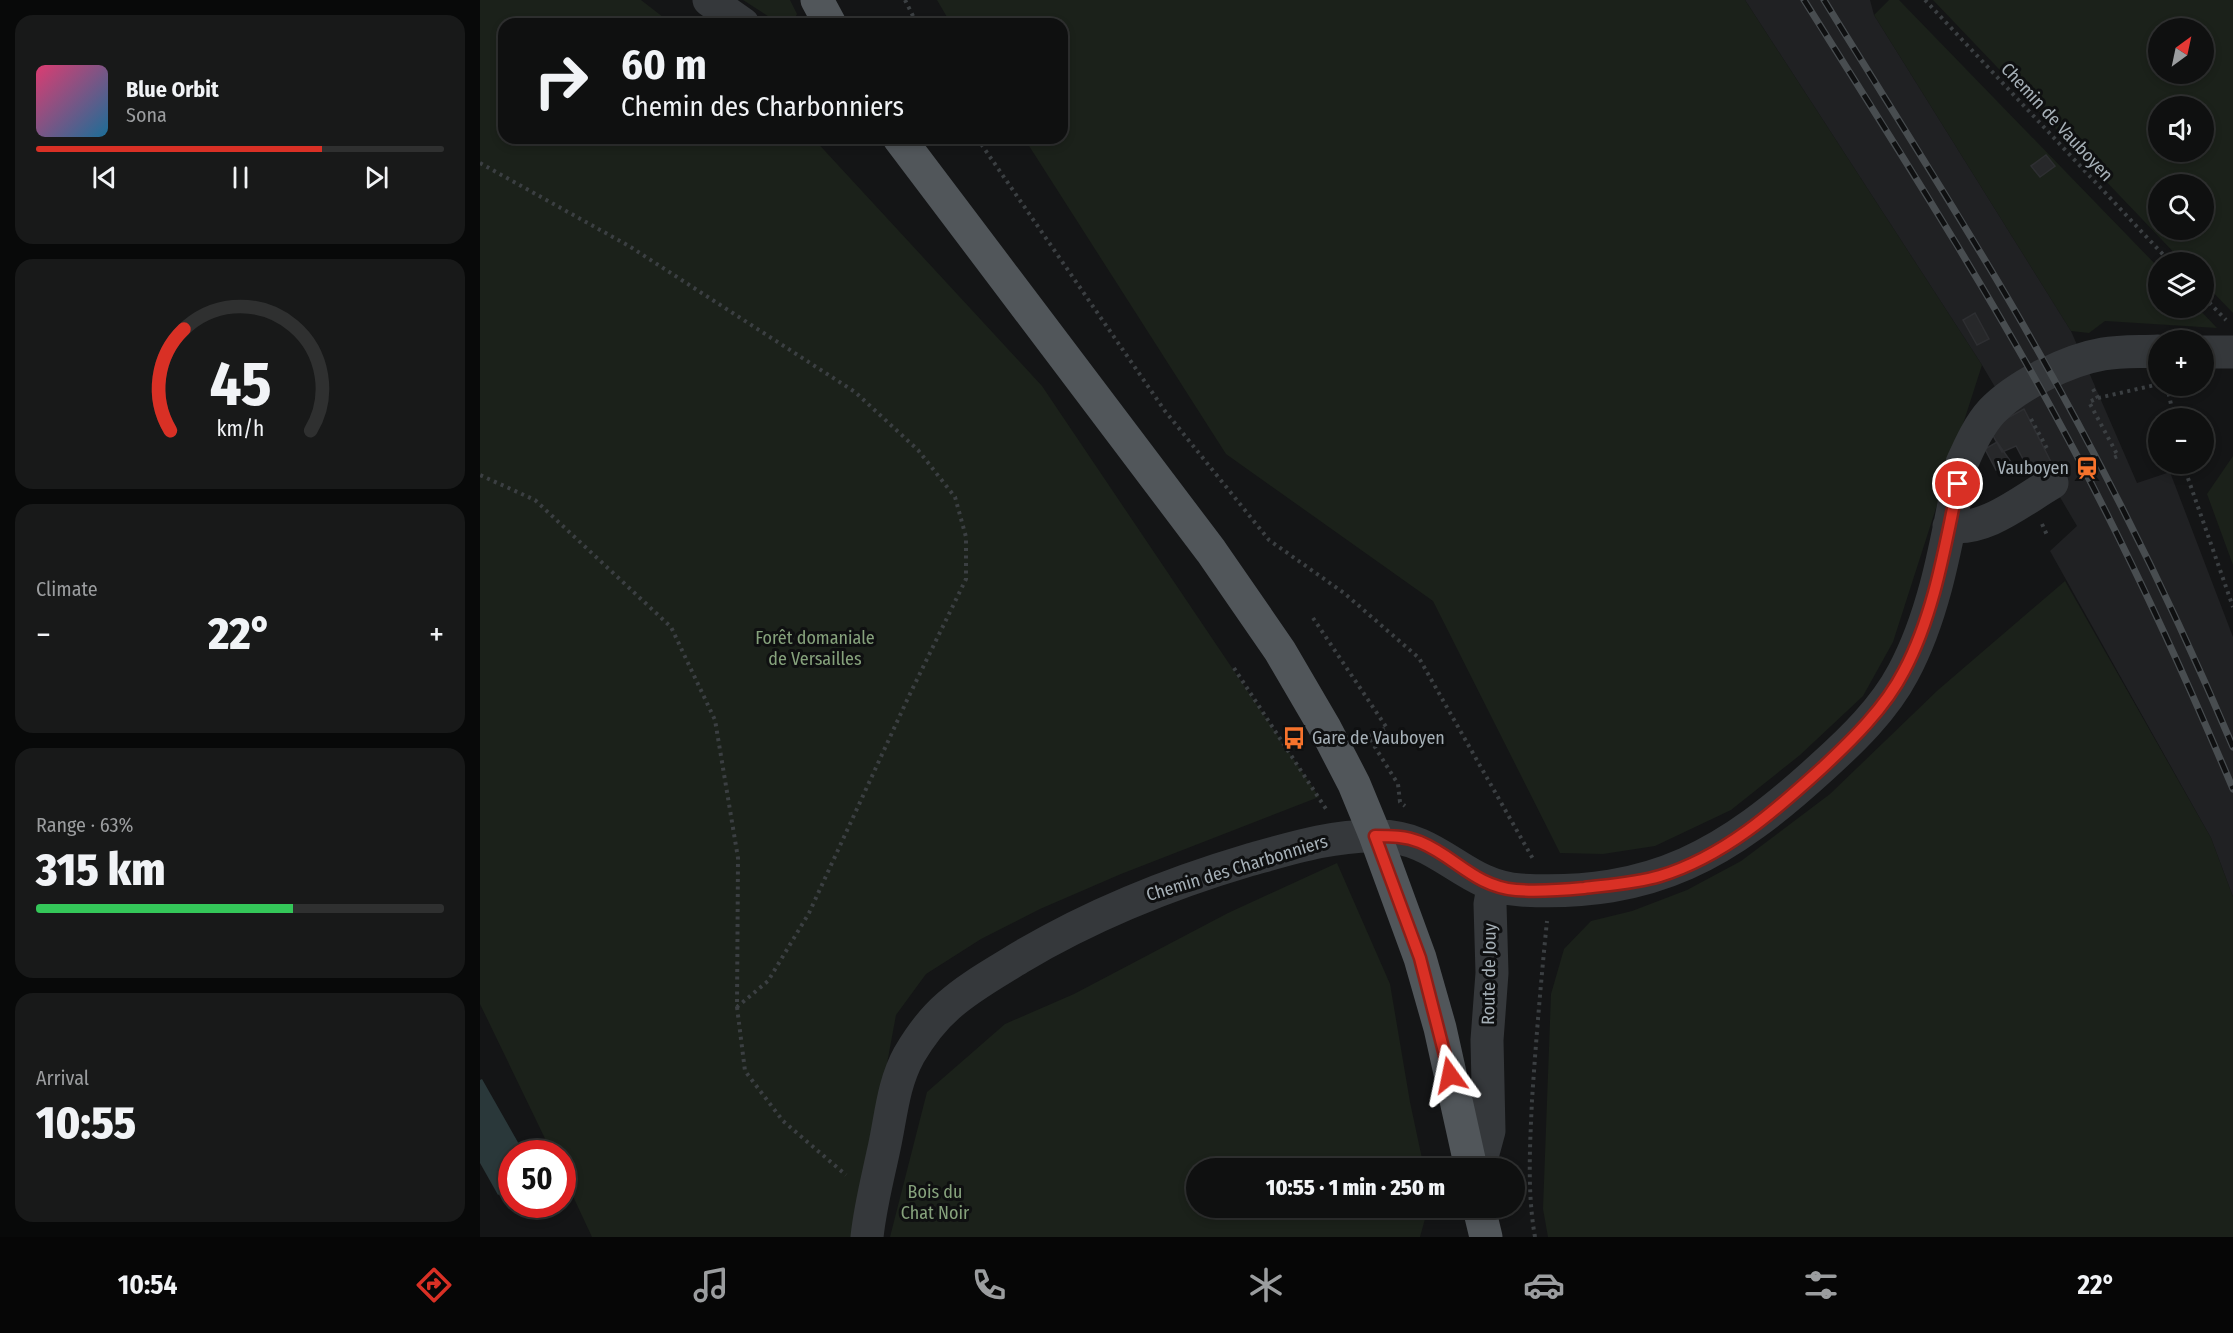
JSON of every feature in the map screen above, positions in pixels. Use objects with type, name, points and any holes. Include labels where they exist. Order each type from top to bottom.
[{"type":"main road","points":[[817,0],[827,18]]},
{"type":"main road","points":[[904,144],[1236,587],[1280,651],[1325,728],[1353,784],[1360,836],[1420,958],[1440,1028],[1469,1158]]},
{"type":"main road","points":[[1481,1218],[1486,1237]]},
{"type":"street","points":[[709,0],[734,18]]},
{"type":"street","name":"Chemin des Charbonniers","points":[[867,1237],[872,1196],[883,1155],[896,1083],[910,1053],[946,1007],[986,978],[1044,943],[1132,900],[1221,868],[1307,843],[1360,836],[1402,836],[1422,843],[1494,887],[1547,891],[1601,886],[1660,876],[1693,862],[1746,831],[1810,778],[1876,711],[1905,670],[1931,600],[1962,463],[1970,443],[1990,412],[2019,391],[2060,368],[2091,356],[2148,352]]},
{"type":"street","points":[[2214,352],[2233,352]]},
{"type":"street","points":[[1949,526],[1962,528],[1977,526],[2052,483]]},
{"type":"street","name":"Route de Jouy","points":[[1482,1158],[1489,1131],[1487,1040],[1492,973],[1490,904],[1494,887]]},
{"type":"path","points":[[905,0],[914,18]]},
{"type":"path","name":"Chemin de Vauboyen","points":[[1925,0],[2161,252]]},
{"type":"path","points":[[982,144],[1165,411],[1269,540],[1344,593],[1419,658],[1540,871],[1547,891],[1548,904],[1536,1035],[1530,1145],[1531,1215],[1535,1237]]},
{"type":"path","points":[[480,163],[629,246],[855,392],[918,450],[955,497],[966,537],[966,579],[908,698],[809,913],[768,981],[737,1007]]},
{"type":"path","points":[[2214,307],[2233,327]]},
{"type":"path","points":[[2113,458],[2118,456],[2089,402],[2148,386]]},
{"type":"path","points":[[2186,474],[2233,608]]},
{"type":"path","points":[[480,475],[535,500],[671,627],[716,720],[738,858],[737,1007],[745,1071],[783,1121],[872,1196]]},
{"type":"path","points":[[1313,618],[1387,728],[1368,736],[1398,784],[1400,802],[1408,809]]},
{"type":"path","points":[[1234,668],[1360,836]]},
{"type":"shaded area","points":[[1745,0],[1870,0],[1874,15],[2071,331],[2137,483],[2171,474],[2233,637],[2233,897],[2211,838],[2050,551],[2077,526],[1982,365]]},
{"type":"shaded area","points":[[482,1079],[517,1140],[498,1140],[498,1195],[480,1163],[480,1080]]},
{"type":"green space","name":"Forêt domaniale de Versailles","points":[[480,0],[641,0],[664,18],[498,18],[498,144],[819,144],[1042,386],[1319,797],[1121,874],[1040,909],[981,939],[926,974],[896,1015],[855,1237],[592,1237],[576,1203],[576,1140],[546,1140],[480,1004]]},
{"type":"green space","points":[[743,0],[790,0],[797,14],[795,18],[771,18]]},
{"type":"green space","points":[[937,0],[1745,0],[1982,365],[1893,642],[1863,696],[1800,755],[1731,810],[1655,846],[1603,854],[1560,853],[1433,601],[1226,454],[1028,144],[1068,144],[1068,18],[948,18]]},
{"type":"green space","points":[[1889,0],[1899,0],[2148,257],[2148,318],[2208,318],[2217,328],[2105,321],[2089,333],[2071,331],[1874,15]]},
{"type":"green space","points":[[1933,0],[2233,0],[2233,313],[2214,293],[2214,252],[2173,252],[2162,240],[2214,240],[2214,174],[2148,174],[2148,225]]},
{"type":"green space","points":[[2233,456],[2233,565],[2207,494]]},
{"type":"green space","points":[[2065,581],[2211,838],[2233,897],[2233,1237],[1548,1237],[1543,1209],[1551,994],[1564,949],[1591,921],[1632,911],[1687,890],[1741,861],[1830,794],[1938,690]]},
{"type":"green space","name":"Bois du Chat Noir","points":[[1337,863],[1390,984],[1422,1158],[1186,1158],[1186,1218],[1425,1218],[1420,1237],[890,1237],[927,1092],[1005,1024],[1074,994],[1228,913]]},
{"type":"building","points":[[2046,155],[2055,166],[2040,177],[2031,166]]},
{"type":"building","points":[[1975,313],[1989,339],[1977,345],[1963,320]]},
{"type":"building","name":"Vauboyen","points":[[2024,409],[2052,464],[2031,474],[2016,446],[2002,452],[1989,428]]},
{"type":"building","points":[[1997,442],[2011,462],[1996,470],[1985,449]]},
{"type":"railway","points":[[1804,0],[1944,224],[2044,394],[2138,577],[2233,789]]},
{"type":"railway","points":[[1824,0],[1985,260],[2069,407],[2128,519],[2233,747]]},
{"type":"place","name":"Vauboyen","points":[[2087,468]]},
{"type":"place","name":"Gare de Vauboyen","points":[[1294,738]]},
{"type":"route","points":[[1450,1075],[1440,1028],[1420,958],[1375,836],[1402,836],[1422,843],[1494,887],[1517,890],[1547,891],[1601,886],[1660,876],[1716,850],[1746,831],[1783,802],[1839,752],[1894,689],[1913,652],[1931,600],[1958,484]]}]
